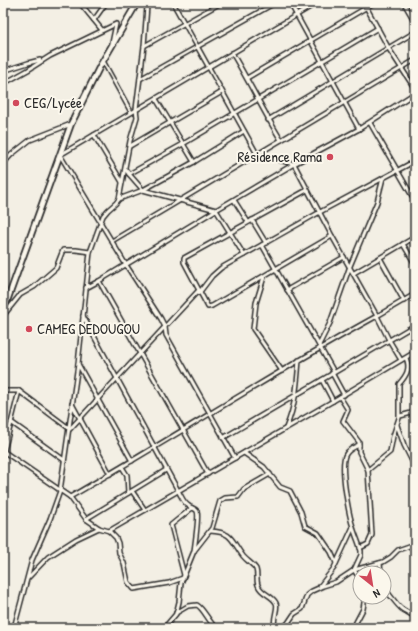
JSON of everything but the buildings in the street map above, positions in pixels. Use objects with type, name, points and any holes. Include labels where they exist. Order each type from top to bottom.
[{"type":"main road","points":[[3,312],[71,124],[103,61],[137,3]]},
{"type":"street","points":[[80,3],[102,30]]},
{"type":"street","points":[[94,20],[106,3]]},
{"type":"street","points":[[142,3],[147,6]]},
{"type":"street","points":[[147,6],[154,3]]},
{"type":"street","points":[[173,3],[257,154],[294,164],[401,360]]},
{"type":"street","points":[[144,46],[221,3]]},
{"type":"street","points":[[140,79],[275,3]]},
{"type":"street","points":[[290,3],[359,129]]},
{"type":"street","points":[[235,458],[166,336],[165,327],[161,319],[126,265],[60,155],[317,3]]},
{"type":"street","points":[[364,3],[389,49],[415,89]]},
{"type":"street","points":[[247,78],[374,3]]},
{"type":"street","points":[[404,3],[415,22]]},
{"type":"street","points":[[14,628],[32,560],[50,519],[60,491],[70,429],[90,252],[100,222],[106,212],[119,199],[126,170],[137,117],[136,110],[144,46],[147,6]]},
{"type":"street","points":[[3,84],[42,60],[116,24],[111,47]]},
{"type":"street","points":[[129,174],[183,144],[378,28]]},
{"type":"street","points":[[268,120],[389,49],[415,32]]},
{"type":"street","points":[[232,53],[247,78],[268,120],[281,140]]},
{"type":"street","points":[[3,71],[42,60]]},
{"type":"street","points":[[112,241],[415,60]]},
{"type":"street","points":[[103,61],[131,112]]},
{"type":"street","points":[[130,146],[170,124],[222,92]]},
{"type":"street","points":[[86,288],[294,164],[370,123],[415,93]]},
{"type":"street","points":[[156,99],[194,162]]},
{"type":"street","points":[[370,123],[415,201]]},
{"type":"street","points":[[3,164],[30,140],[71,124]]},
{"type":"street","points":[[119,199],[142,190],[194,162],[244,131]]},
{"type":"street","points":[[94,135],[122,182]]},
{"type":"street","points":[[70,429],[221,268],[320,212],[415,161]]},
{"type":"street","points":[[126,170],[142,190],[216,210],[244,256]]},
{"type":"street","points":[[320,346],[330,323],[350,266],[377,202],[383,178]]},
{"type":"street","points":[[307,190],[184,258],[184,262],[199,292],[208,307],[210,307],[332,236]]},
{"type":"street","points":[[234,200],[248,222]]},
{"type":"street","points":[[252,220],[266,243]]},
{"type":"street","points":[[354,274],[415,237]]},
{"type":"street","points":[[403,244],[415,264]]},
{"type":"street","points":[[262,245],[320,346],[348,410],[343,421],[359,442],[359,452],[368,470],[372,535],[368,544],[360,548]]},
{"type":"street","points":[[3,316],[20,295],[34,287],[56,268],[64,250],[90,252]]},
{"type":"street","points":[[287,290],[344,256]]},
{"type":"street","points":[[380,258],[404,301]]},
{"type":"street","points":[[264,276],[256,303],[253,329],[282,371]]},
{"type":"street","points":[[99,281],[208,474]]},
{"type":"street","points":[[70,498],[282,371],[320,346],[415,294]]},
{"type":"street","points":[[83,316],[178,491],[185,503],[196,510],[198,516],[194,552]]},
{"type":"street","points":[[223,438],[415,325]]},
{"type":"street","points":[[109,531],[415,352]]},
{"type":"street","points":[[368,470],[389,454],[400,416],[399,384],[404,379],[409,366],[406,358]]},
{"type":"street","points":[[286,428],[293,410],[299,360]]},
{"type":"street","points":[[78,364],[132,461]]},
{"type":"street","points":[[322,380],[333,401]]},
{"type":"street","points":[[3,391],[19,391],[70,429]]},
{"type":"street","points":[[19,391],[3,451],[70,498],[86,519],[98,528],[109,531],[118,542],[119,553],[124,563],[128,582],[134,589],[169,583],[184,577]]},
{"type":"street","points":[[72,404],[110,474]]},
{"type":"street","points":[[400,416],[415,412]]},
{"type":"street","points":[[11,422],[64,460]]},
{"type":"street","points":[[397,425],[404,445],[415,467]]},
{"type":"street","points":[[356,565],[361,555],[353,528],[345,487],[344,461],[349,450],[359,445]]},
{"type":"street","points":[[244,453],[270,474],[280,487],[290,491],[301,512],[305,526],[318,533],[332,552],[336,563]]},
{"type":"street","points":[[122,467],[127,475],[130,492],[145,510]]},
{"type":"street","points":[[86,519],[166,470]]},
{"type":"street","points":[[176,614],[181,583],[194,552],[210,530],[220,501],[225,498],[238,497],[244,489],[270,474]]},
{"type":"street","points":[[184,577],[172,525],[192,508]]},
{"type":"street","points":[[28,578],[48,557],[76,539],[98,528]]},
{"type":"street","points":[[282,628],[288,623],[294,614],[302,608],[309,594],[318,588],[325,580],[336,563],[353,528]]},
{"type":"street","points":[[210,530],[222,532],[232,538],[244,556],[256,569],[259,587],[263,592],[274,599],[277,604],[274,620],[275,628]]},
{"type":"street","points":[[373,565],[391,558],[398,550],[415,544]]},
{"type":"street","points":[[318,588],[336,582],[352,571]]},
{"type":"street","points":[[392,598],[402,609],[410,613],[415,618]]},
{"type":"street","points":[[164,628],[167,622],[176,614],[188,606],[197,605],[202,608],[208,620],[216,628]]},
{"type":"street","points":[[353,628],[364,605]]},
{"type":"place","name":"CEG/Lycée","points":[[16,103]]},
{"type":"place","name":"Résidence Rama","points":[[330,157]]},
{"type":"place","name":"CAMEG DEDOUGOU","points":[[29,329]]}]
